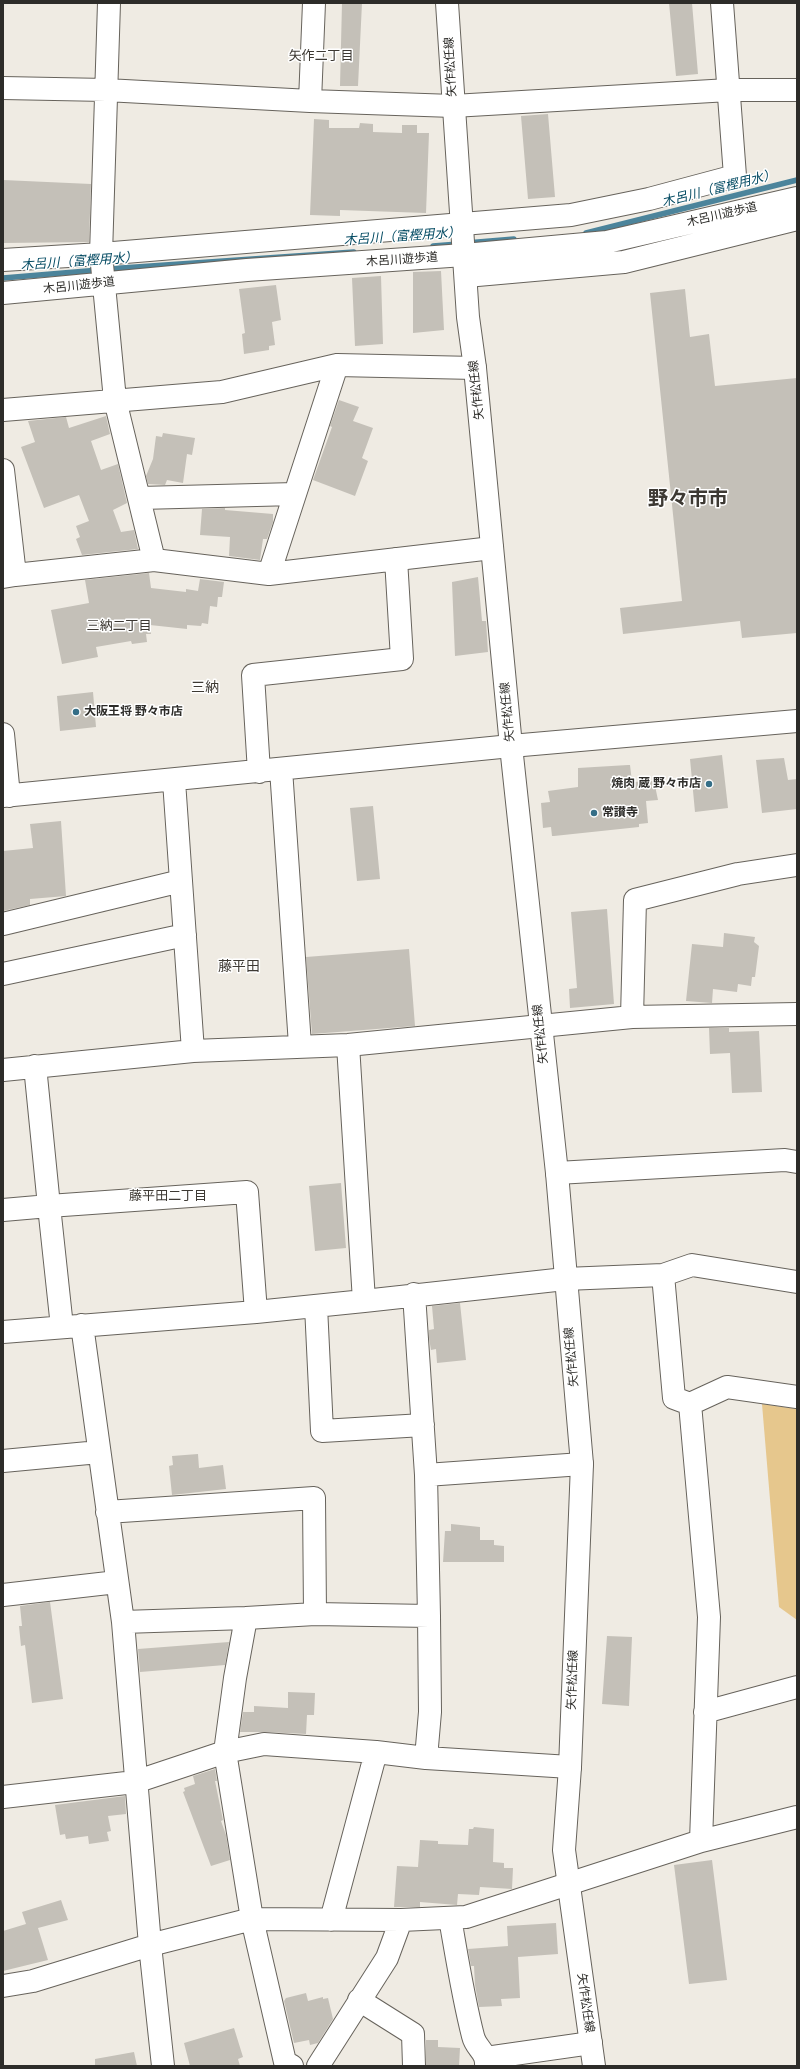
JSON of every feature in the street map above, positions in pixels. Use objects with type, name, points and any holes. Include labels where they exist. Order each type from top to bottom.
[{"type":"street","points":[[110,3],[106,90],[103,270],[115,400],[154,560]]},
{"type":"street","points":[[310,101],[314,3]]},
{"type":"street","name":"矢作松任線","points":[[447,3],[468,317],[475,368],[511,746],[540,1026],[557,1173],[582,1464],[570,1767],[564,1850],[594,2066]]},
{"type":"street","points":[[464,249],[571,214],[649,200],[735,176],[722,3]]},
{"type":"street","points":[[3,88],[106,90],[310,101],[453,106],[729,90],[797,90]]},
{"type":"street","name":"木呂川遊歩道","points":[[3,293],[103,270],[247,270],[464,249],[607,242],[797,198]]},
{"type":"street","points":[[3,260],[103,270],[464,249],[624,262],[797,219]]},
{"type":"street","points":[[269,574],[337,365]]},
{"type":"street","points":[[3,410],[222,392],[337,365],[475,368]]},
{"type":"street","points":[[3,469],[9,576],[154,560],[269,574],[492,548]]},
{"type":"street","points":[[140,498],[295,494]]},
{"type":"street","points":[[259,772],[252,675],[402,659],[396,558]]},
{"type":"street","points":[[3,734],[6,796],[174,781],[511,746],[797,721]]},
{"type":"street","points":[[282,769],[300,1045]]},
{"type":"street","points":[[174,781],[193,1051]]},
{"type":"street","points":[[632,1017],[635,900],[738,874],[797,865]]},
{"type":"street","points":[[3,924],[181,881]]},
{"type":"street","points":[[3,974],[185,935]]},
{"type":"street","points":[[3,1070],[193,1051],[300,1045],[348,1045],[632,1017],[797,1014]]},
{"type":"street","points":[[348,1045],[364,1301]]},
{"type":"street","points":[[35,1066],[49,1206],[72,1326],[99,1452],[123,1622],[150,1945],[163,2066]]},
{"type":"street","points":[[557,1173],[785,1160],[797,1162]]},
{"type":"street","points":[[3,1210],[247,1192],[256,1312]]},
{"type":"street","points":[[3,1332],[256,1312],[565,1279],[663,1275],[692,1265],[797,1282]]},
{"type":"street","points":[[663,1275],[674,1398],[690,1404],[727,1387],[797,1397]]},
{"type":"street","points":[[414,1294],[426,1475],[430,1616],[430,1712],[426,1758]]},
{"type":"street","points":[[316,1306],[322,1431],[423,1425]]},
{"type":"street","points":[[690,1404],[709,1617],[701,1841]]},
{"type":"street","points":[[3,1461],[99,1452]]},
{"type":"street","points":[[426,1475],[582,1464]]},
{"type":"street","points":[[107,1512],[314,1498],[315,1614]]},
{"type":"street","points":[[3,1594],[117,1582]]},
{"type":"street","points":[[123,1622],[315,1614],[430,1616]]},
{"type":"street","points":[[246,1618],[235,1678],[225,1752],[252,1919],[285,2062],[292,2066]]},
{"type":"street","points":[[705,1712],[797,1687]]},
{"type":"street","points":[[3,1797],[136,1782],[225,1752],[264,1744],[376,1752],[426,1758],[570,1767]]},
{"type":"street","points":[[332,1920],[376,1752]]},
{"type":"street","points":[[3,1986],[33,1981],[150,1945],[252,1919],[401,1920],[466,1917],[569,1882],[701,1841],[797,1817]]},
{"type":"street","points":[[450,1918],[462,1989],[473,2039],[486,2062],[591,2043]]},
{"type":"street","points":[[318,2066],[387,1958],[401,1920]]},
{"type":"street","points":[[359,2000],[413,2034],[414,2066]]},
{"type":"shaded area","points":[[762,1404],[797,1409],[797,1620],[779,1607]]},
{"type":"building","points":[[342,3],[362,3],[358,86],[340,86]]},
{"type":"building","points":[[669,3],[692,3],[698,74],[676,76]]},
{"type":"building","points":[[548,114],[555,197],[528,199],[521,116]]},
{"type":"building","points":[[314,119],[329,120],[329,128],[359,128],[360,123],[373,124],[373,132],[402,133],[402,125],[417,125],[417,133],[429,133],[426,213],[340,210],[340,216],[310,215]]},
{"type":"building","points":[[3,180],[91,184],[89,242],[3,243]]},
{"type":"building","points":[[441,271],[444,330],[413,333],[413,272]]},
{"type":"building","points":[[381,276],[383,344],[355,346],[352,278]]},
{"type":"building","points":[[276,285],[281,320],[272,322],[275,345],[269,346],[269,350],[244,354],[242,334],[245,333],[239,289]]},
{"type":"building","points":[[685,289],[690,337],[709,334],[715,386],[797,378],[797,633],[742,638],[740,621],[623,634],[620,608],[682,601],[650,293]]},
{"type":"building","points":[[339,400],[359,407],[353,421],[373,428],[362,458],[368,461],[355,496],[313,480],[332,427],[330,426]]},
{"type":"building","points":[[106,416],[110,434],[91,441],[101,470],[118,464],[127,503],[113,510],[121,532],[134,530],[138,549],[82,555],[76,539],[80,537],[76,526],[89,521],[79,495],[44,508],[21,447],[35,442],[28,421],[66,417],[69,428]]},
{"type":"building","points":[[163,433],[195,438],[192,455],[187,454],[183,483],[167,480],[165,485],[148,484],[146,476],[153,459],[156,436],[162,437]]},
{"type":"building","points":[[225,508],[225,510],[273,514],[273,522],[267,539],[263,539],[260,560],[229,556],[230,537],[200,535],[202,509]]},
{"type":"building","points":[[149,573],[151,588],[186,592],[186,589],[198,591],[200,579],[224,582],[222,597],[218,597],[217,607],[210,606],[208,624],[202,623],[201,626],[187,625],[187,629],[150,625],[151,634],[146,634],[147,642],[132,644],[131,641],[96,647],[98,657],[62,664],[51,610],[89,603],[85,580]]},
{"type":"building","points":[[478,577],[482,621],[486,621],[488,652],[455,656],[452,582]]},
{"type":"building","name":"大阪王将 野々市店","points":[[93,692],[96,727],[60,731],[57,696]]},
{"type":"building","name":"焼肉 蔵 野々市店","points":[[722,755],[728,808],[695,812],[690,759]]},
{"type":"building","points":[[784,758],[788,780],[797,779],[797,809],[762,813],[756,760]]},
{"type":"building","name":"常讃寺","points":[[630,765],[632,782],[654,781],[658,800],[646,801],[648,823],[639,824],[639,827],[554,836],[552,836],[551,827],[543,828],[541,803],[550,802],[548,791],[578,787],[578,768]]},
{"type":"building","points":[[373,806],[380,879],[357,881],[350,808]]},
{"type":"building","points":[[61,821],[66,896],[30,899],[30,905],[3,911],[3,851],[33,848],[30,824]]},
{"type":"building","points":[[607,909],[614,1004],[570,1008],[569,989],[577,988],[571,912]]},
{"type":"building","points":[[724,933],[755,937],[754,942],[759,946],[755,977],[752,977],[751,986],[738,984],[737,992],[713,989],[712,1003],[686,1001],[692,944],[723,947]]},
{"type":"building","points":[[409,949],[415,1026],[312,1034],[306,957]]},
{"type":"building","points":[[709,1028],[729,1028],[729,1032],[759,1031],[762,1092],[732,1093],[730,1053],[710,1054]]},
{"type":"building","points":[[341,1183],[346,1248],[315,1251],[309,1186]]},
{"type":"building","points":[[460,1303],[466,1360],[437,1363],[436,1349],[431,1350],[429,1338],[429,1330],[434,1329],[432,1306]]},
{"type":"building","points":[[198,1454],[199,1468],[223,1465],[226,1489],[172,1495],[169,1466],[173,1465],[172,1456]]},
{"type":"building","points":[[451,1524],[480,1527],[480,1540],[494,1540],[494,1545],[504,1546],[504,1562],[443,1562],[445,1531],[451,1531]]},
{"type":"building","points":[[50,1602],[63,1699],[32,1703],[25,1645],[21,1646],[19,1626],[22,1626],[20,1606]]},
{"type":"building","points":[[607,1636],[632,1637],[629,1706],[602,1704]]},
{"type":"building","points":[[229,1642],[225,1665],[140,1672],[138,1649]]},
{"type":"building","points":[[288,1692],[315,1693],[314,1715],[307,1715],[306,1734],[240,1732],[243,1712],[254,1712],[254,1706],[288,1708]]},
{"type":"building","points":[[215,1769],[217,1781],[215,1781],[223,1820],[221,1821],[226,1835],[230,1860],[211,1866],[183,1792],[185,1791],[184,1788],[195,1784],[193,1776]]},
{"type":"building","points":[[125,1796],[126,1814],[108,1816],[111,1831],[107,1832],[109,1841],[89,1844],[88,1836],[66,1839],[65,1834],[60,1835],[55,1805]]},
{"type":"building","points":[[474,1827],[494,1829],[493,1862],[504,1863],[504,1868],[513,1868],[512,1889],[480,1887],[479,1895],[458,1894],[457,1905],[420,1902],[420,1907],[394,1907],[397,1866],[418,1867],[420,1840],[438,1841],[438,1844],[468,1845],[469,1829],[473,1829]]},
{"type":"building","points":[[712,1860],[727,1980],[689,1984],[674,1865]]},
{"type":"building","points":[[61,1900],[68,1920],[38,1928],[48,1960],[3,1971],[3,1931],[26,1924],[22,1912]]},
{"type":"building","points":[[556,1923],[558,1954],[518,1957],[520,1998],[501,1999],[502,2006],[479,2007],[475,1985],[474,1966],[471,1966],[468,1949],[508,1946],[507,1926]]},
{"type":"building","points":[[306,1993],[308,2001],[323,1997],[323,1999],[328,1998],[333,2019],[318,2043],[310,2045],[309,2040],[294,2043],[284,2001],[286,1998]]},
{"type":"building","points":[[234,2028],[243,2057],[238,2059],[240,2066],[190,2066],[184,2043]]},
{"type":"building","points":[[426,2040],[438,2040],[438,2047],[460,2048],[459,2066],[426,2066]]},
{"type":"building","points":[[134,2052],[137,2066],[95,2066],[95,2059]]},
{"type":"waterway","name":"木呂川（富樫用水）","points":[[586,233],[797,180]]},
{"type":"waterway","name":"木呂川（富樫用水）","points":[[466,243],[514,239]]},
{"type":"waterway","name":"木呂川（富樫用水）","points":[[433,246],[458,244]]},
{"type":"waterway","name":"木呂川（富樫用水）","points":[[107,269],[354,252]]},
{"type":"waterway","name":"木呂川（富樫用水）","points":[[3,278],[99,270]]},
{"type":"place","name":"大阪王将 野々市店","points":[[76,712]]},
{"type":"place","name":"焼肉 蔵 野々市店","points":[[709,784]]},
{"type":"place","name":"常讃寺","points":[[594,813]]},
{"type":"district","name":"矢作二丁目","points":[[321,57]]},
{"type":"district","name":"野々市市","points":[[688,500]]},
{"type":"district","name":"三納二丁目","points":[[119,627]]},
{"type":"district","name":"三納","points":[[205,688]]},
{"type":"district","name":"藤平田","points":[[239,967]]},
{"type":"district","name":"藤平田二丁目","points":[[168,1197]]}]
